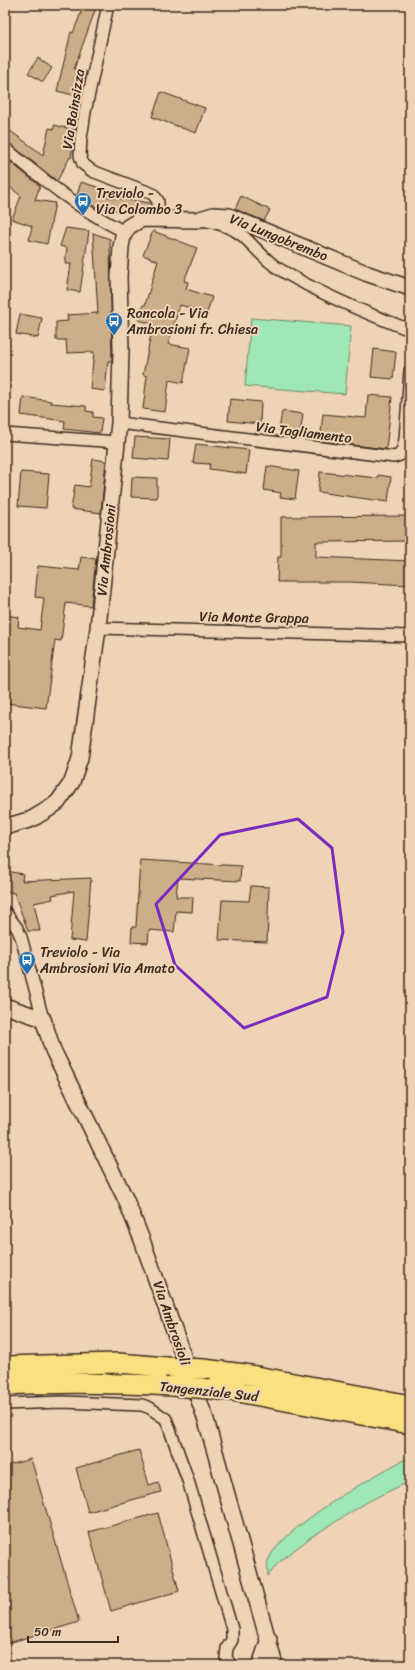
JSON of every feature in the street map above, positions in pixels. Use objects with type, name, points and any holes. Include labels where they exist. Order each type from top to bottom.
[{"type":"highway","name":"Tangenziale Sud","points":[[5,1366],[118,1363],[245,1374],[410,1405]]},
{"type":"highway","name":"Tangenziale Sud","points":[[5,1385],[47,1383],[118,1383],[210,1389],[247,1394],[410,1424]]},
{"type":"street","name":"Via Bainsizza","points":[[108,5],[85,112],[80,156],[83,164],[92,171],[153,194],[158,202],[158,219]]},
{"type":"street","points":[[5,148],[59,193],[110,225],[124,232]]},
{"type":"street","name":"Via Lungobrembo","points":[[124,232],[128,227],[138,221],[158,219],[197,220],[213,215],[224,215],[233,217],[368,274],[410,288]]},
{"type":"street","points":[[197,220],[220,224],[233,229],[243,236],[266,260],[281,270],[353,308],[410,330]]},
{"type":"street","name":"Via Ambrosioni","points":[[5,827],[32,819],[50,808],[64,794],[72,782],[79,765],[82,751],[98,628],[119,422],[121,350],[119,269],[124,232]]},
{"type":"street","name":"Via Tagliamento","points":[[119,422],[390,458],[400,454],[403,448],[410,371]]},
{"type":"street","points":[[5,434],[117,442]]},
{"type":"street","name":"Via Monte Grappa","points":[[98,628],[410,636]]},
{"type":"street","points":[[5,912],[17,928],[21,937],[43,1019]]},
{"type":"street","points":[[5,1006],[43,1019]]},
{"type":"street","name":"Via Ambrosioli","points":[[43,1019],[53,1050],[122,1191],[144,1244],[206,1420],[275,1665]]},
{"type":"street","points":[[5,1404],[62,1402],[142,1405],[150,1408],[166,1419],[229,1616],[232,1629],[232,1640],[227,1648],[226,1658],[231,1665]]},
{"type":"street","points":[[260,1665],[268,1640]]},
{"type":"highlighted area","points":[[298,819],[332,848],[343,932],[327,997],[244,1028],[175,965],[156,904],[220,835]]},
{"type":"green space","points":[[251,318],[351,326],[345,394],[245,386]]},
{"type":"green space","points":[[410,1457],[410,1481],[369,1501],[311,1537],[278,1563],[268,1576],[268,1561],[276,1548],[290,1533],[354,1488]]},
{"type":"building","points":[[84,5],[97,5],[74,69],[86,72],[81,97],[57,91],[71,32],[73,33]]},
{"type":"building","points":[[38,58],[52,68],[43,82],[28,73]]},
{"type":"building","points":[[161,92],[205,108],[196,133],[152,117]]},
{"type":"building","points":[[54,125],[75,130],[71,158],[70,157],[57,181],[5,141],[5,127],[43,155],[49,128],[54,129]]},
{"type":"building","points":[[9,161],[40,186],[35,200],[55,203],[47,244],[29,240],[32,226],[12,219],[21,196],[5,183],[5,165]]},
{"type":"building","points":[[81,182],[110,191],[108,197],[150,203],[148,210],[133,211],[133,213],[93,206],[77,195]]},
{"type":"building","points":[[241,196],[270,210],[264,221],[235,209]]},
{"type":"building","points":[[66,228],[89,231],[80,292],[67,290],[71,264],[65,264],[67,248],[60,246]]},
{"type":"building","points":[[153,231],[197,248],[184,281],[188,282],[186,289],[212,297],[207,313],[180,305],[168,344],[190,348],[183,383],[169,380],[165,412],[143,409],[147,376],[143,375],[153,324],[138,320],[143,305],[145,305],[158,261],[143,255]]},
{"type":"building","points":[[93,233],[110,239],[112,361],[108,361],[105,391],[90,389],[94,352],[67,353],[66,340],[56,340],[56,322],[68,321],[67,315],[98,313]]},
{"type":"building","points":[[20,314],[42,318],[38,338],[16,334]]},
{"type":"building","points":[[374,349],[396,352],[393,379],[371,377]]},
{"type":"building","points":[[368,395],[392,397],[386,449],[320,441],[323,414],[366,418]]},
{"type":"building","points":[[23,397],[51,401],[51,403],[86,406],[86,411],[93,412],[93,417],[102,418],[100,433],[64,429],[65,421],[21,415]]},
{"type":"building","points":[[230,399],[261,402],[260,424],[228,421]]},
{"type":"building","points":[[282,411],[303,414],[300,434],[279,431]]},
{"type":"building","points":[[135,437],[170,439],[168,461],[133,458]]},
{"type":"building","points":[[196,444],[249,450],[246,474],[209,469],[210,464],[193,463]]},
{"type":"building","points":[[93,459],[106,461],[101,513],[71,509],[75,485],[89,487]]},
{"type":"building","points":[[267,466],[299,471],[295,499],[280,497],[281,493],[264,490]]},
{"type":"building","points":[[21,472],[49,474],[46,508],[18,506]]},
{"type":"building","points":[[320,472],[378,478],[378,475],[391,477],[388,502],[318,492]]},
{"type":"building","points":[[132,477],[157,478],[157,498],[131,497]]},
{"type":"building","points":[[410,516],[410,541],[316,542],[316,557],[410,561],[410,585],[350,582],[277,582],[278,557],[281,557],[281,517]]},
{"type":"building","points":[[81,557],[96,559],[91,606],[66,603],[61,641],[55,640],[46,708],[5,703],[5,615],[19,617],[18,627],[40,630],[44,598],[35,597],[38,566],[79,570]]},
{"type":"building","points":[[140,860],[241,866],[240,881],[178,878],[176,897],[193,897],[192,912],[176,911],[174,932],[149,930],[148,943],[131,942],[132,927],[136,927]]},
{"type":"building","points":[[5,871],[23,874],[22,881],[91,878],[86,942],[70,940],[74,891],[52,895],[53,899],[34,903],[40,931],[28,931],[14,893],[5,891]]},
{"type":"building","points":[[251,886],[269,887],[267,942],[219,940],[222,900],[249,901]]},
{"type":"building","points":[[139,1450],[149,1485],[158,1482],[161,1492],[88,1512],[76,1468]]},
{"type":"building","points":[[31,1459],[79,1622],[5,1644],[5,1466]]},
{"type":"building","points":[[158,1513],[179,1591],[111,1611],[89,1532]]},
{"type":"place","name":"Treviolo - Via Colombo 3","points":[[83,216]]},
{"type":"place","name":"Roncola - Via Ambrosioni fr. Chiesa","points":[[114,336]]},
{"type":"place","name":"Treviolo - Via Ambrosioni Via Amato","points":[[27,975]]}]
